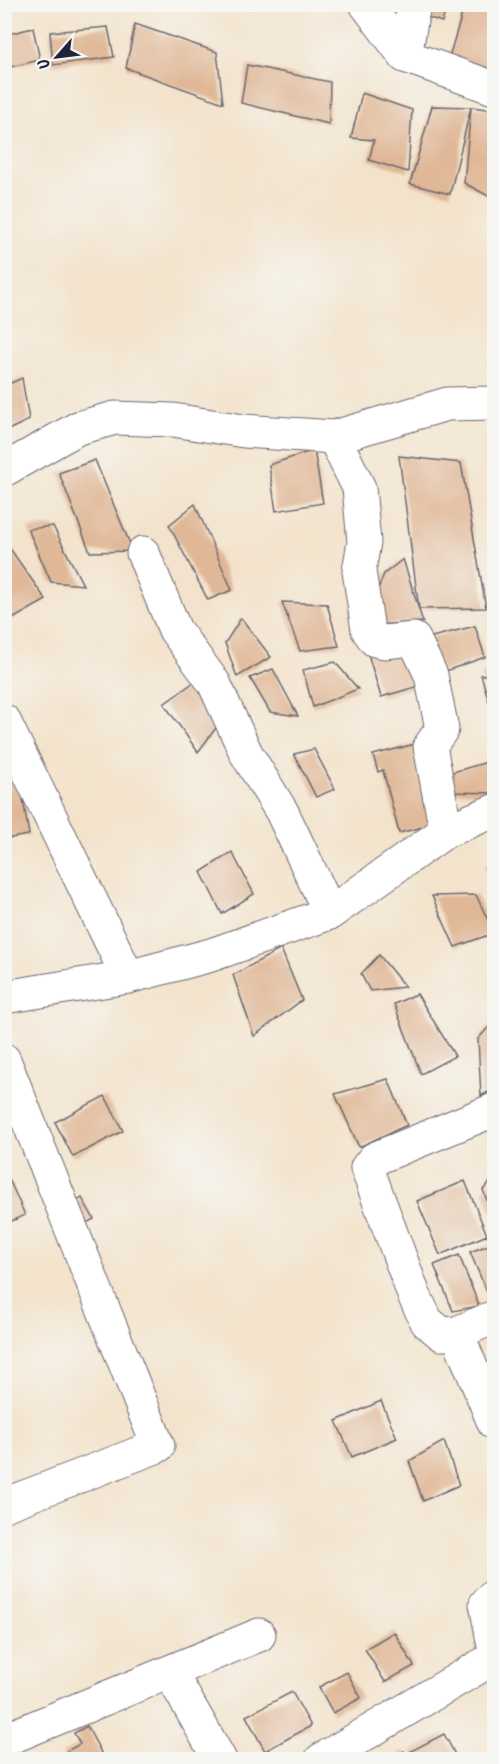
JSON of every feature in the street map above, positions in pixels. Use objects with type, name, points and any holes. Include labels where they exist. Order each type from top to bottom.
[{"type":"street","points":[[366,4],[405,56],[495,88]]},
{"type":"street","points":[[405,56],[414,4]]},
{"type":"street","points":[[4,470],[78,428],[115,418],[173,420],[244,431],[334,437],[447,404],[495,403]]},
{"type":"street","points":[[334,437],[359,488],[364,542],[359,572],[368,630],[375,640],[384,642],[414,639],[431,675],[442,729],[430,746],[446,831]]},
{"type":"street","points":[[143,553],[175,630],[214,683],[246,753],[282,812],[330,913]]},
{"type":"street","points":[[4,721],[128,977]]},
{"type":"street","points":[[4,997],[128,977],[212,955],[330,913],[446,831],[495,811]]},
{"type":"street","points":[[4,1060],[158,1446],[4,1505]]},
{"type":"street","points":[[495,1110],[374,1159],[367,1168],[414,1295],[427,1322],[442,1334],[457,1333],[495,1317]]},
{"type":"street","points":[[457,1333],[495,1423]]},
{"type":"street","points":[[495,1596],[486,1604],[495,1646]]},
{"type":"street","points":[[4,1740],[260,1635]]},
{"type":"street","points":[[321,1760],[495,1658]]},
{"type":"street","points":[[170,1672],[220,1760]]},
{"type":"building","points":[[431,4],[448,4],[442,22],[427,17]]},
{"type":"building","points":[[465,4],[494,4],[494,74],[449,57]]},
{"type":"building","points":[[135,24],[217,52],[223,103],[126,68]]},
{"type":"building","points":[[108,27],[114,57],[53,65],[50,32]]},
{"type":"building","points":[[33,28],[40,60],[10,67],[4,35]]},
{"type":"building","points":[[247,65],[330,82],[329,124],[241,103]]},
{"type":"building","points":[[362,93],[412,110],[408,172],[369,160],[374,140],[351,138]]},
{"type":"building","points":[[432,106],[471,107],[450,194],[410,184]]},
{"type":"building","points":[[471,107],[494,110],[494,199],[464,183]]},
{"type":"building","points":[[22,378],[29,420],[4,432],[4,386]]},
{"type":"building","points":[[314,450],[323,503],[276,511],[269,465]]},
{"type":"building","points":[[399,456],[461,463],[486,608],[419,609]]},
{"type":"building","points":[[95,460],[133,551],[90,552],[59,473]]},
{"type":"building","points":[[195,504],[232,590],[208,600],[169,525]]},
{"type":"building","points":[[53,526],[83,585],[51,582],[28,529]]},
{"type":"building","points":[[4,540],[46,600],[11,620],[4,603]]},
{"type":"building","points":[[403,559],[423,622],[374,625],[373,602],[384,574]]},
{"type":"building","points":[[282,602],[327,604],[339,646],[300,651]]},
{"type":"building","points":[[241,618],[271,657],[237,677],[225,643]]},
{"type":"building","points":[[475,626],[485,657],[443,672],[428,638]]},
{"type":"building","points":[[413,640],[426,684],[381,697],[368,654]]},
{"type":"building","points":[[335,662],[358,689],[313,707],[303,670]]},
{"type":"building","points":[[273,669],[298,716],[270,712],[250,678]]},
{"type":"building","points":[[494,674],[494,718],[481,675]]},
{"type":"building","points":[[198,679],[222,720],[198,752],[164,704]]},
{"type":"building","points":[[419,743],[439,823],[399,833],[383,770],[378,772],[373,755]]},
{"type":"building","points":[[314,749],[335,789],[316,797],[294,754]]},
{"type":"building","points":[[494,760],[494,793],[451,792],[446,774]]},
{"type":"building","points":[[17,763],[29,835],[4,839],[4,764]]},
{"type":"building","points":[[232,852],[254,894],[222,914],[201,872]]},
{"type":"building","points":[[494,861],[494,888],[485,867]]},
{"type":"building","points":[[476,895],[494,933],[455,947],[432,896]]},
{"type":"building","points":[[281,949],[302,1000],[254,1036],[233,975]]},
{"type":"building","points":[[379,955],[405,987],[370,991],[361,974]]},
{"type":"building","points":[[417,994],[455,1056],[421,1074],[394,1004]]},
{"type":"building","points":[[494,1021],[494,1089],[481,1096],[478,1039]]},
{"type":"building","points":[[388,1079],[407,1125],[359,1147],[335,1094]]},
{"type":"building","points":[[105,1096],[123,1131],[73,1157],[55,1122]]},
{"type":"building","points":[[494,1178],[494,1218],[483,1190]]},
{"type":"building","points":[[9,1179],[25,1215],[5,1224],[5,1180]]},
{"type":"building","points":[[465,1181],[487,1235],[440,1255],[417,1201]]},
{"type":"building","points":[[82,1198],[94,1219],[64,1235],[58,1210]]},
{"type":"building","points":[[494,1243],[494,1302],[492,1304],[470,1252]]},
{"type":"building","points":[[459,1255],[479,1306],[453,1311],[434,1265]]},
{"type":"building","points":[[381,1401],[397,1438],[352,1457],[336,1421]]},
{"type":"building","points":[[444,1441],[459,1485],[423,1501],[409,1461]]},
{"type":"building","points":[[394,1632],[414,1666],[385,1682],[365,1649]]},
{"type":"building","points":[[347,1672],[361,1698],[333,1713],[319,1687]]},
{"type":"building","points":[[292,1692],[311,1726],[265,1751],[246,1716]]},
{"type":"building","points":[[87,1726],[105,1760],[66,1760],[63,1753],[80,1744],[74,1733]]},
{"type":"building","points":[[444,1734],[458,1760],[415,1760],[411,1751]]},
{"type":"building","points":[[404,1751],[409,1760],[388,1760]]}]
